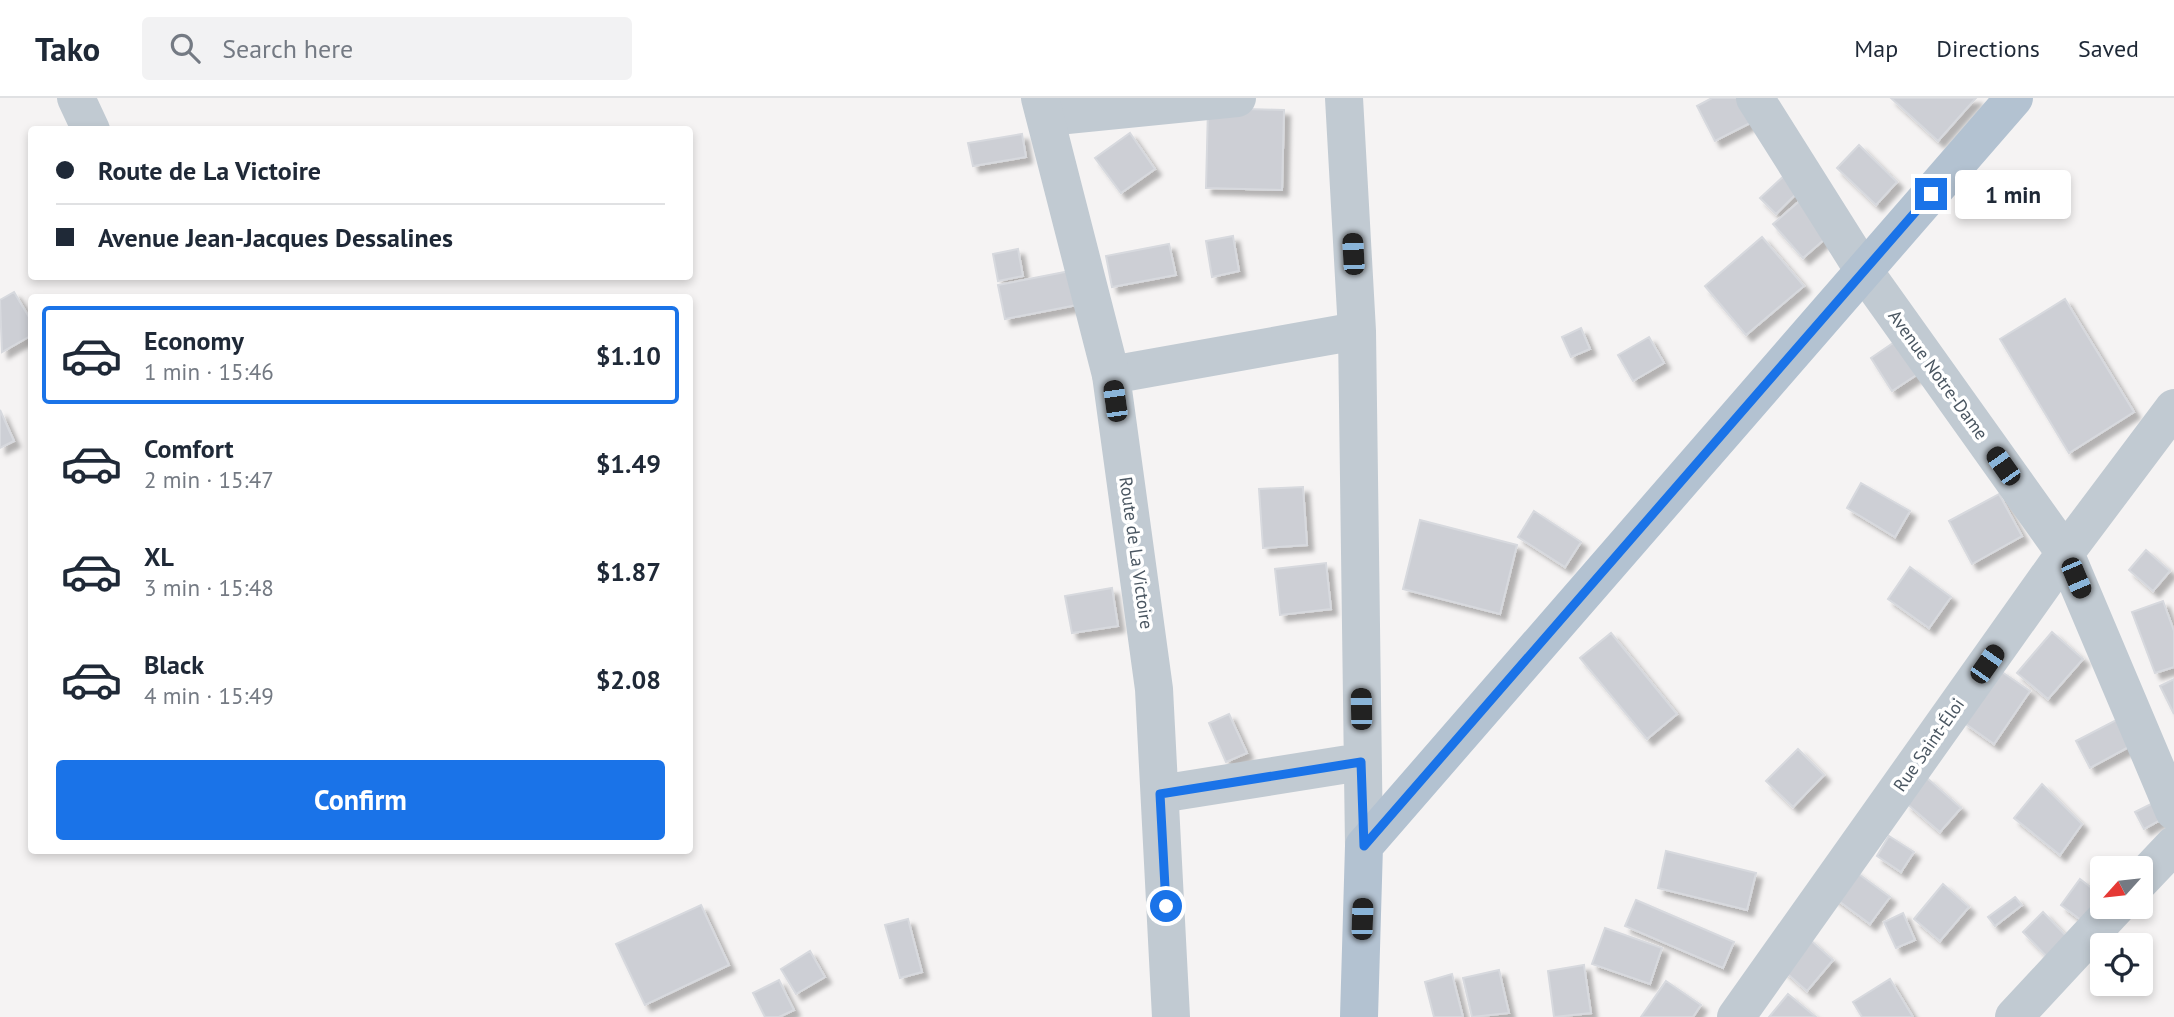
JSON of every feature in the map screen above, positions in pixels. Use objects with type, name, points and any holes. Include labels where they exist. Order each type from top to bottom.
[{"type":"main road","points":[[1359,1017],[1364,846],[2014,98]]},
{"type":"street","points":[[76,98],[89,126]]},
{"type":"street","points":[[1043,107],[1237,98]]},
{"type":"street","points":[[1344,98],[1357,331],[1364,846]]},
{"type":"street","name":"Avenue Notre-Dame","points":[[1755,98],[1864,271],[2065,553],[2173,806]]},
{"type":"street","name":"Route de La Victoire","points":[[1043,107],[1111,375],[1154,689],[1171,1017]]},
{"type":"street","points":[[1111,375],[1357,331]]},
{"type":"street","name":"Rue Saint-Éloi","points":[[1735,1017],[2065,553],[2174,408]]},
{"type":"street","points":[[1160,794],[1361,762]]},
{"type":"street","points":[[2153,867],[2174,845]]},
{"type":"street","points":[[2014,1017],[2105,919]]},
{"type":"building","points":[[1712,98],[1742,98],[1754,121],[1715,141],[1697,106]]},
{"type":"building","points":[[1891,98],[1976,98],[1938,141]]},
{"type":"building","points":[[1208,108],[1284,110],[1282,190],[1206,188]]},
{"type":"building","points":[[1130,133],[1155,169],[1121,193],[1095,158]]},
{"type":"building","points":[[1022,134],[1026,157],[973,166],[968,143]]},
{"type":"building","points":[[1859,145],[1897,182],[1876,205],[1837,168]]},
{"type":"building","points":[[1785,175],[1800,190],[1776,214],[1760,198]]},
{"type":"building","points":[[1803,198],[1833,232],[1803,258],[1773,224]]},
{"type":"building","points":[[1233,236],[1239,271],[1212,277],[1206,241]]},
{"type":"building","points":[[1762,237],[1804,286],[1746,335],[1705,286]]},
{"type":"building","points":[[1169,244],[1176,275],[1112,287],[1106,256]]},
{"type":"building","points":[[1018,249],[1023,276],[998,281],[993,254]]},
{"type":"building","points":[[1070,271],[1077,305],[1005,319],[998,285]]},
{"type":"building","points":[[14,292],[28,315],[28,337],[2,352],[0,300]]},
{"type":"building","points":[[2065,299],[2134,412],[2069,453],[2000,339]]},
{"type":"building","points":[[1581,328],[1590,349],[1571,357],[1562,337]]},
{"type":"building","points":[[1649,337],[1664,363],[1633,381],[1618,355]]},
{"type":"building","points":[[1902,337],[1924,370],[1892,391],[1871,358]]},
{"type":"building","points":[[0,410],[14,441],[0,448]]},
{"type":"building","points":[[1861,483],[1910,511],[1895,537],[1847,508]]},
{"type":"building","points":[[1303,487],[1307,545],[1263,548],[1259,489]]},
{"type":"building","points":[[1999,494],[2022,536],[1972,564],[1949,521]]},
{"type":"building","points":[[1534,511],[1581,542],[1565,567],[1518,537]]},
{"type":"building","points":[[1420,520],[1517,545],[1500,614],[1403,589]]},
{"type":"building","points":[[2146,550],[2170,571],[2153,591],[2129,570]]},
{"type":"building","points":[[1326,563],[1331,609],[1280,615],[1275,569]]},
{"type":"building","points":[[1910,567],[1951,597],[1929,628],[1888,599]]},
{"type":"building","points":[[1112,588],[1118,626],[1072,633],[1065,596]]},
{"type":"building","points":[[2163,601],[2174,631],[2174,667],[2155,673],[2132,612]]},
{"type":"building","points":[[2052,632],[2083,659],[2048,699],[2017,673]]},
{"type":"building","points":[[1611,633],[1677,714],[1647,739],[1580,658]]},
{"type":"building","points":[[1999,670],[2030,691],[1994,744],[1963,722]]},
{"type":"building","points":[[2174,679],[2174,714],[2160,686]]},
{"type":"building","points":[[1229,714],[1247,753],[1226,762],[1209,723]]},
{"type":"building","points":[[2122,717],[2136,743],[2090,768],[2076,741]]},
{"type":"building","points":[[1798,749],[1824,775],[1793,807],[1766,781]]},
{"type":"building","points":[[1927,778],[1961,808],[1940,832],[1906,803]]},
{"type":"building","points":[[2042,784],[2082,824],[2060,855],[2014,818]]},
{"type":"building","points":[[2159,800],[2168,816],[2144,829],[2135,812]]},
{"type":"building","points":[[1889,836],[1914,852],[1901,872],[1877,856]]},
{"type":"building","points":[[1666,851],[1756,873],[1747,910],[1658,888]]},
{"type":"building","points":[[1852,869],[1890,897],[1870,924],[1832,896]]},
{"type":"building","points":[[2080,879],[2090,887],[2090,915],[2085,923],[2061,905]]},
{"type":"building","points":[[1943,884],[1969,907],[1940,941],[1914,919]]},
{"type":"building","points":[[2015,897],[2022,905],[1995,926],[1988,917]]},
{"type":"building","points":[[1636,900],[1734,942],[1723,968],[1625,926]]},
{"type":"building","points":[[701,905],[729,965],[645,1005],[616,944]]},
{"type":"building","points":[[2043,912],[2072,942],[2051,961],[2023,932]]},
{"type":"building","points":[[1903,913],[1915,940],[1896,948],[1884,922]]},
{"type":"building","points":[[908,919],[922,972],[900,978],[885,925]]},
{"type":"building","points":[[1605,928],[1662,948],[1650,984],[1592,964]]},
{"type":"building","points":[[1808,938],[1833,960],[1807,991],[1782,969]]},
{"type":"building","points":[[810,951],[825,977],[796,994],[781,969]]},
{"type":"building","points":[[1584,965],[1591,1013],[1554,1017],[1548,971]]},
{"type":"building","points":[[1499,970],[1509,1013],[1472,1017],[1463,978]]},
{"type":"building","points":[[1452,974],[1463,1017],[1434,1017],[1425,982]]},
{"type":"building","points":[[1890,979],[1913,1017],[1862,1017],[1853,1002]]},
{"type":"building","points":[[779,980],[794,1010],[779,1017],[765,1017],[753,993]]},
{"type":"building","points":[[1666,981],[1701,1005],[1693,1017],[1641,1017]]},
{"type":"building","points":[[1788,994],[1816,1017],[1769,1017]]},
{"type":"route","points":[[1166,906],[1160,794],[1361,762],[1364,846],[1931,194]]}]
